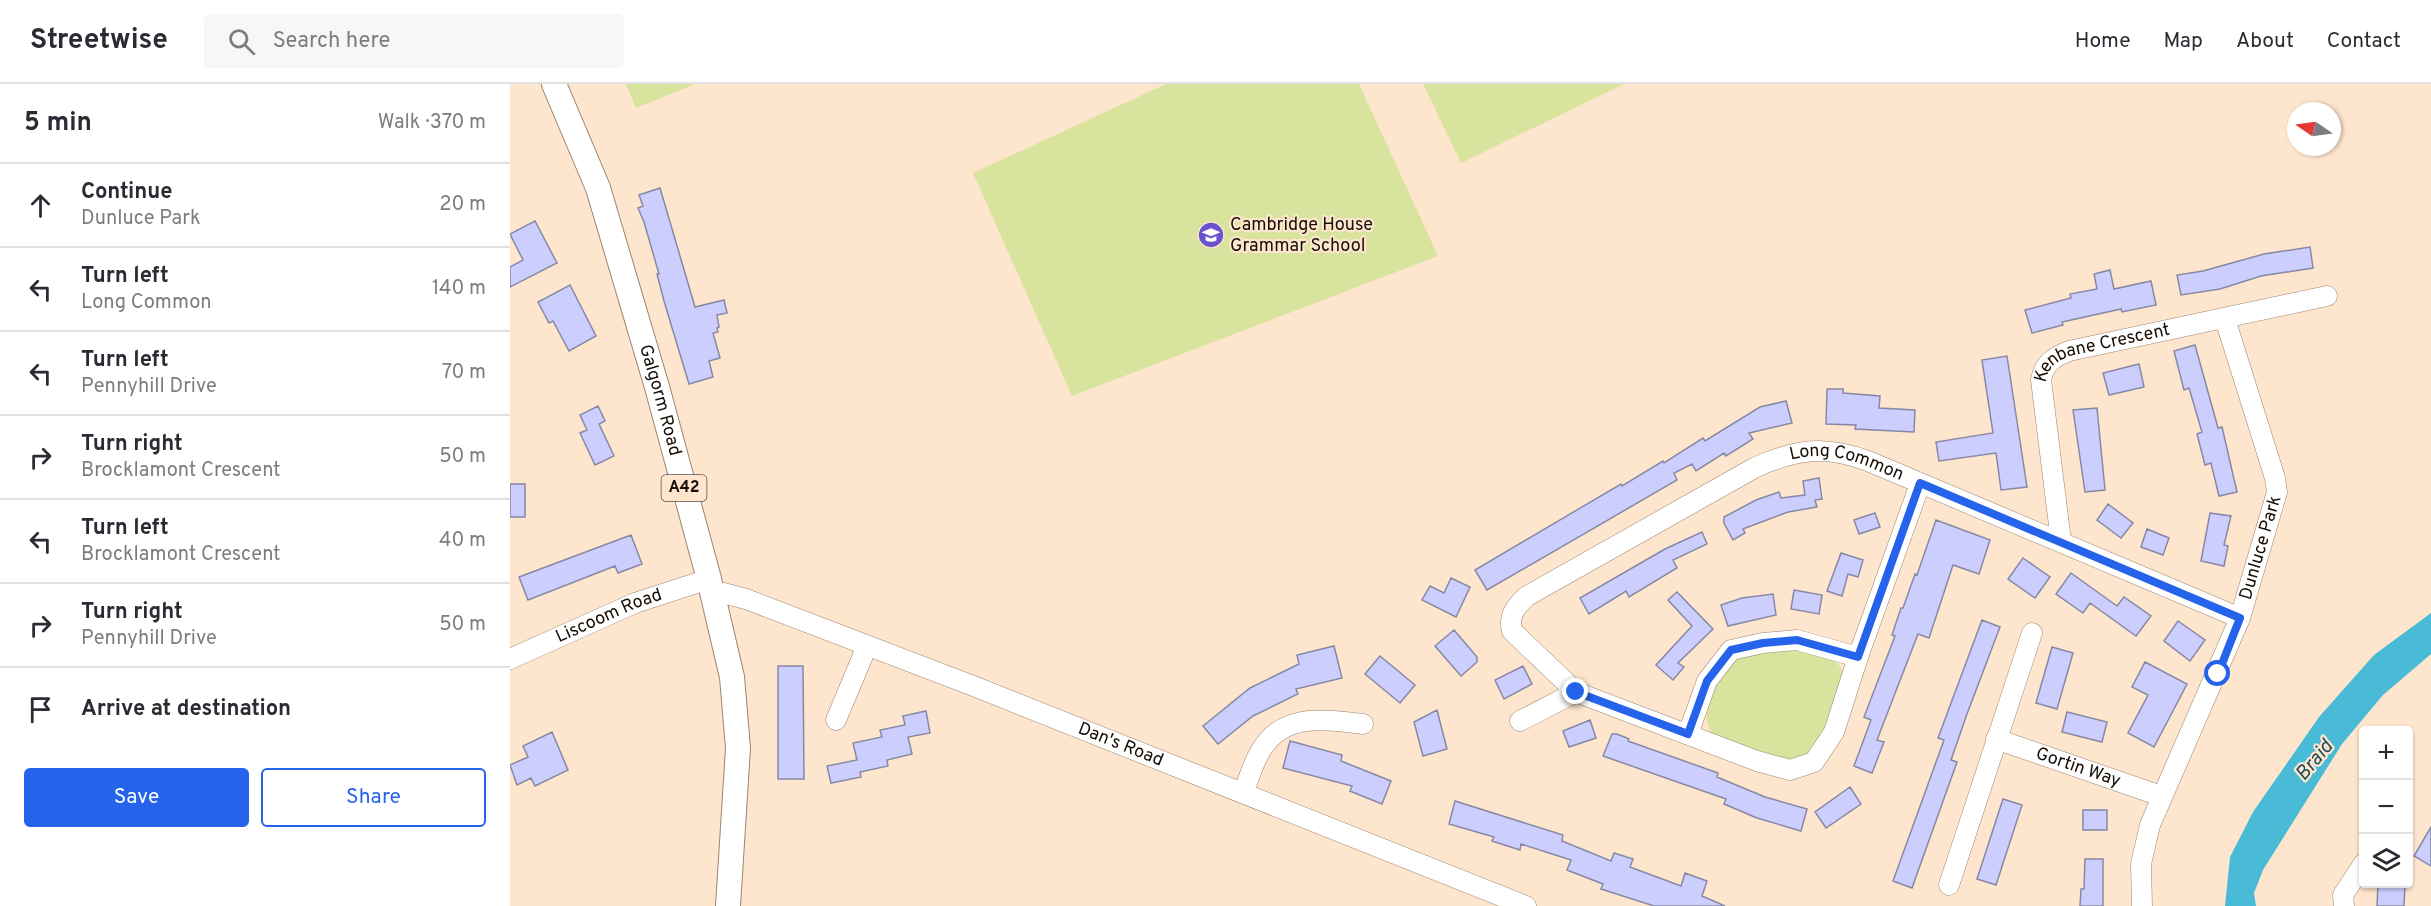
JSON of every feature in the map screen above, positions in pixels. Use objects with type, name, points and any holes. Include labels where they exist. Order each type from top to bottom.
[{"type":"main road","name":"Galgorm Road","points":[[554,84],[598,188],[657,387],[711,587],[732,677],[738,748],[728,906]]},
{"type":"street","name":"Kenbane Crescent","points":[[2061,542],[2042,384],[2046,366],[2053,358],[2069,351],[2327,296]]},
{"type":"street","name":"Dunluce Park","points":[[2142,906],[2140,879],[2145,844],[2161,796],[2218,674],[2240,618],[2277,492],[2225,319]]},
{"type":"street","name":"Long Common","points":[[1576,692],[1516,636],[1510,621],[1516,608],[1527,596],[1770,461],[1808,451],[1832,450],[1868,461],[2240,618]]},
{"type":"street","points":[[1520,721],[1576,692],[1757,761],[1790,770],[1814,762],[1834,732],[1920,483]]},
{"type":"street","name":"Dan's Road","points":[[711,587],[1243,793],[1526,906]]},
{"type":"street","name":"Liscoom Road","points":[[510,659],[635,603],[711,587]]},
{"type":"street","points":[[1949,885],[2032,633]]},
{"type":"street","points":[[1688,734],[1707,681],[1731,650],[1763,643],[1797,640],[1858,657]]},
{"type":"street","points":[[836,720],[867,646]]},
{"type":"street","points":[[1243,793],[1260,752],[1267,741],[1277,733],[1299,723],[1317,720],[1363,724]]},
{"type":"street","name":"Gortin Way","points":[[1996,740],[2161,796]]},
{"type":"street","points":[[2344,906],[2343,895],[2359,871]]},
{"type":"green space","points":[[626,84],[695,84],[636,108]]},
{"type":"green space","points":[[1166,84],[1359,84],[1438,256],[1072,396],[973,173]]},
{"type":"green space","points":[[1423,84],[1624,84],[1461,163]]},
{"type":"green space","points":[[1772,651],[1823,655],[1835,661],[1842,672],[1843,681],[1839,696],[1822,737],[1812,751],[1793,760],[1773,759],[1715,738],[1707,723],[1709,700],[1728,666],[1740,658]]},
{"type":"water","name":"Braid","points":[[2431,613],[2431,654],[2383,695],[2342,744],[2263,870],[2254,893],[2256,906],[2225,906],[2230,857],[2253,812],[2319,717],[2374,655]]},
{"type":"building","points":[[660,188],[695,307],[724,300],[727,313],[717,315],[718,332],[713,333],[720,358],[709,361],[713,377],[689,384],[664,301],[644,222],[638,208],[643,206],[639,195]]},
{"type":"building","points":[[535,221],[557,263],[510,287],[510,267],[523,260],[510,234]]},
{"type":"building","points":[[2310,247],[2313,268],[2261,276],[2220,289],[2181,295],[2177,275],[2203,271],[2264,254]]},
{"type":"building","points":[[2110,270],[2114,289],[2151,281],[2156,305],[2122,312],[2121,309],[2062,322],[2063,325],[2032,333],[2025,310],[2071,298],[2070,294],[2097,289],[2094,274]]},
{"type":"building","points":[[570,285],[596,336],[569,351],[553,321],[549,323],[538,302]]},
{"type":"building","points":[[2195,345],[2218,428],[2222,427],[2237,492],[2219,496],[2211,463],[2205,465],[2197,434],[2202,432],[2189,388],[2184,390],[2174,351]]},
{"type":"building","points":[[2007,356],[2027,487],[2001,490],[1996,453],[1939,461],[1936,442],[1993,433],[1982,360]]},
{"type":"building","points":[[2139,364],[2144,387],[2109,395],[2103,373]]},
{"type":"building","points":[[1827,389],[1843,389],[1843,393],[1880,396],[1879,408],[1915,410],[1914,432],[1855,429],[1856,425],[1826,424]]},
{"type":"building","points":[[1786,401],[1792,423],[1749,433],[1753,439],[1726,456],[1724,453],[1696,471],[1692,464],[1674,473],[1677,480],[1487,590],[1475,570],[1621,484],[1622,486],[1663,461],[1664,463],[1703,438],[1705,441],[1760,407]]},
{"type":"building","points":[[598,406],[605,421],[599,424],[614,456],[595,465],[580,433],[587,430],[580,415]]},
{"type":"building","points":[[2097,408],[2105,490],[2085,492],[2073,410]]},
{"type":"building","points":[[1819,478],[1822,499],[1815,500],[1817,507],[1788,512],[1743,529],[1745,533],[1733,540],[1724,523],[1724,517],[1756,500],[1779,492],[1781,498],[1805,495],[1803,481]]},
{"type":"building","points":[[510,484],[525,484],[525,517],[510,517]]},
{"type":"building","points":[[2108,504],[2133,523],[2121,538],[2097,520]]},
{"type":"building","points":[[1875,513],[1880,527],[1859,534],[1854,520]]},
{"type":"building","points":[[2210,513],[2231,516],[2224,545],[2228,546],[2224,566],[2201,561]]},
{"type":"building","points":[[1936,520],[1990,540],[1979,574],[1953,565],[1929,638],[1918,634],[1877,740],[1884,742],[1872,773],[1854,766],[1871,720],[1864,717],[1895,636],[1892,635],[1901,608],[1903,608],[1915,574],[1917,575]]},
{"type":"building","points":[[2147,529],[2169,538],[2163,555],[2141,547]]},
{"type":"building","points":[[1702,532],[1707,544],[1673,560],[1677,568],[1629,597],[1626,591],[1589,614],[1580,598],[1665,549]]},
{"type":"building","points":[[631,535],[642,564],[618,573],[615,566],[528,600],[519,577]]},
{"type":"building","points":[[1841,553],[1863,560],[1858,577],[1848,574],[1842,596],[1827,591]]},
{"type":"building","points":[[2023,558],[2050,577],[2035,598],[2008,579]]},
{"type":"building","points":[[2071,573],[2117,606],[2124,597],[2151,616],[2136,636],[2090,603],[2083,613],[2056,594]]},
{"type":"building","points":[[1451,578],[1470,587],[1456,617],[1422,600],[1430,586],[1444,593]]},
{"type":"building","points":[[1794,590],[1822,595],[1819,614],[1791,609]]},
{"type":"building","points":[[1677,592],[1713,629],[1678,663],[1684,667],[1673,680],[1656,665],[1692,626],[1668,600]]},
{"type":"building","points":[[1773,594],[1776,615],[1728,626],[1721,605],[1742,598]]},
{"type":"building","points":[[1982,620],[2000,627],[1951,760],[1957,762],[1912,888],[1893,881],[1944,740],[1938,738]]},
{"type":"building","points":[[2178,621],[2205,640],[2190,661],[2164,641]]},
{"type":"building","points":[[1454,630],[1477,657],[1477,662],[1461,676],[1435,646]]},
{"type":"building","points":[[1334,646],[1342,678],[1296,689],[1298,694],[1253,716],[1218,744],[1203,726],[1250,688],[1299,664],[1297,655]]},
{"type":"building","points":[[2052,647],[2073,653],[2057,709],[2036,703]]},
{"type":"building","points":[[1380,656],[1415,685],[1400,703],[1365,674]]},
{"type":"building","points":[[2145,662],[2187,684],[2154,747],[2128,733],[2148,695],[2132,687]]},
{"type":"building","points":[[778,666],[803,666],[804,779],[778,779]]},
{"type":"building","points":[[1523,666],[1532,684],[1504,699],[1495,680]]},
{"type":"building","points":[[1437,710],[1447,749],[1423,756],[1414,722]]},
{"type":"building","points":[[926,711],[930,733],[908,737],[912,754],[887,760],[888,766],[860,772],[861,777],[831,783],[827,766],[857,760],[853,743],[882,737],[880,730],[905,725],[903,716]]},
{"type":"building","points":[[2067,712],[2107,722],[2102,742],[2062,732]]},
{"type":"building","points":[[1590,720],[1596,738],[1569,747],[1563,731]]},
{"type":"building","points":[[552,732],[568,770],[535,786],[531,778],[517,785],[510,765],[528,757],[523,746]]},
{"type":"building","points":[[1612,734],[1718,773],[1717,777],[1765,797],[1807,809],[1801,831],[1757,818],[1724,804],[1726,799],[1603,756]]},
{"type":"building","points":[[1290,741],[1342,755],[1341,761],[1391,781],[1382,804],[1350,791],[1352,786],[1283,768]]},
{"type":"building","points":[[1850,787],[1861,804],[1826,828],[1815,812]]},
{"type":"building","points":[[2003,799],[2022,805],[1996,885],[1977,879]]},
{"type":"building","points":[[1455,801],[1563,835],[1562,841],[1611,861],[1614,853],[1633,859],[1630,867],[1681,886],[1685,873],[1707,881],[1702,896],[1725,906],[1654,906],[1601,889],[1603,884],[1567,870],[1571,860],[1521,844],[1520,850],[1492,841],[1494,837],[1449,824]]},
{"type":"building","points":[[2083,810],[2107,810],[2107,830],[2083,830]]},
{"type":"building","points":[[2431,827],[2431,866],[2414,856]]},
{"type":"building","points":[[2085,859],[2103,859],[2103,906],[2080,906],[2081,889],[2084,889]]},
{"type":"building","points":[[2378,888],[2405,888],[2404,906],[2377,906]]},
{"type":"place","name":"Cambridge House Grammar School","points":[[1211,235]]},
{"type":"route","points":[[1576,692],[1688,734],[1707,681],[1731,650],[1763,643],[1797,640],[1858,657],[1920,483],[2240,618],[2218,674]]}]
